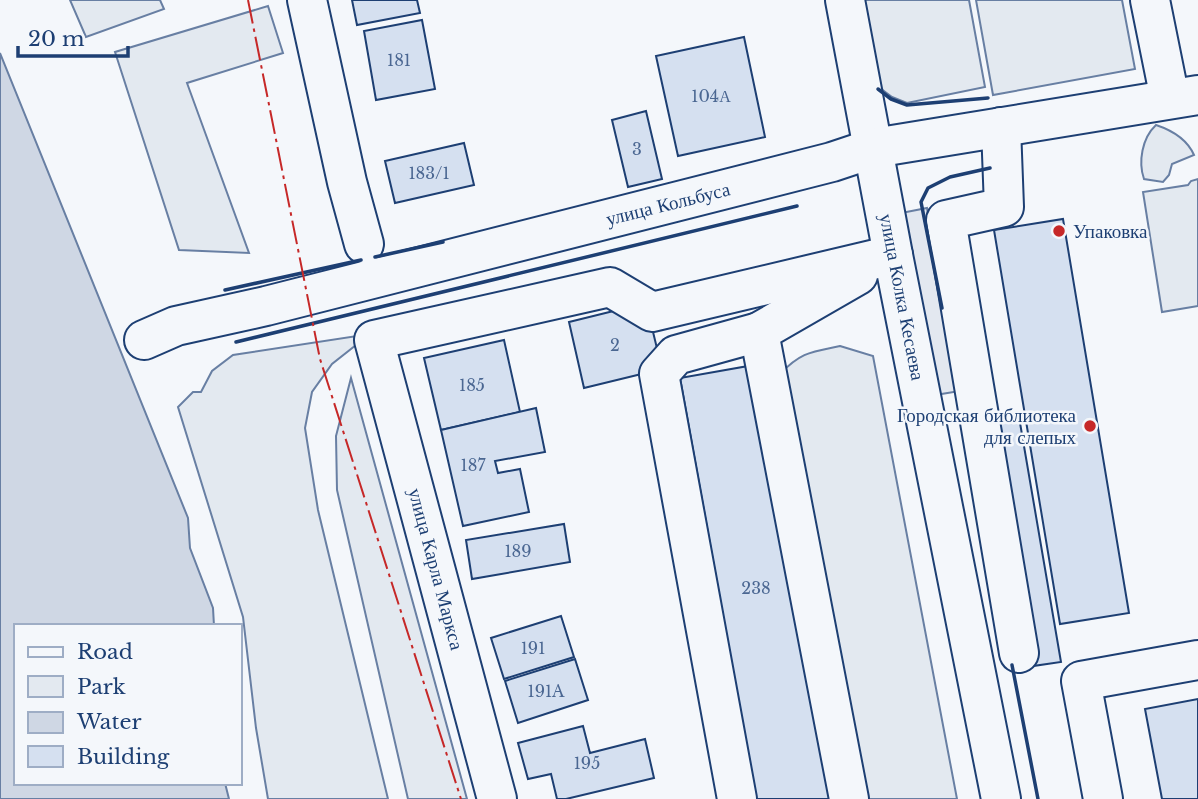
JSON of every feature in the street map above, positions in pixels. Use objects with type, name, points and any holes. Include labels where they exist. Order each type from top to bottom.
[{"type":"street","points":[[307,0],[347,182],[364,244]]},
{"type":"street","name":"улица Колка Кесаева","points":[[845,0],[1001,799]]},
{"type":"street","points":[[1150,0],[1184,97]]},
{"type":"street","name":"улица Кольбуса","points":[[144,340],[176,326],[266,306],[792,173],[874,148],[1184,97]]},
{"type":"street","points":[[1001,127],[1004,207],[947,220],[1019,653]]},
{"type":"street","points":[[737,799],[659,374],[676,355],[759,332],[893,254]]},
{"type":"street","name":"улица Карла Маркса","points":[[497,799],[374,340],[610,287],[652,312],[893,254]]},
{"type":"street","points":[[759,332],[849,799]]},
{"type":"street","points":[[1103,799],[1081,681],[1198,660]]},
{"type":"green space","points":[[70,0],[160,0],[164,9],[86,37]]},
{"type":"green space","points":[[860,0],[969,0],[985,87],[907,103],[892,97],[880,88]]},
{"type":"green space","points":[[976,0],[1122,0],[1135,69],[993,95]]},
{"type":"green space","points":[[268,6],[283,53],[187,83],[249,253],[179,250],[115,52]]},
{"type":"green space","points":[[1156,125],[1178,136],[1194,155],[1172,164],[1169,175],[1163,182],[1144,179],[1142,172],[1144,143]]},
{"type":"green space","points":[[1198,179],[1198,306],[1162,312],[1143,192],[1188,185]]},
{"type":"green space","points":[[370,334],[332,364],[312,392],[305,428],[318,510],[388,799],[268,799],[256,728],[243,617],[178,407],[193,392],[201,392],[212,371],[233,355]]},
{"type":"green space","points":[[840,346],[873,356],[957,799],[856,799],[780,374],[794,361],[807,354]]},
{"type":"green space","points":[[351,378],[467,799],[408,799],[337,490],[336,436]]},
{"type":"shaded area","points":[[927,208],[960,391],[929,396],[896,214]]},
{"type":"water","points":[[0,53],[188,518],[190,548],[213,608],[214,624],[14,624],[14,785],[226,785],[229,799],[0,799]]},
{"type":"building","points":[[352,0],[417,0],[420,13],[357,25]]},
{"type":"building","points":[[422,20],[435,89],[376,100],[364,31]]},
{"type":"building","points":[[744,37],[765,137],[678,156],[656,56]]},
{"type":"building","points":[[646,111],[662,179],[628,187],[612,120]]},
{"type":"building","points":[[464,143],[474,185],[395,203],[385,161]]},
{"type":"building","points":[[1063,219],[1129,613],[1060,624],[994,230]]},
{"type":"building","points":[[646,303],[662,369],[584,388],[569,322]]},
{"type":"building","points":[[504,340],[520,412],[441,430],[424,358]]},
{"type":"building","points":[[754,365],[833,799],[756,799],[680,378]]},
{"type":"building","points":[[536,408],[545,452],[495,461],[498,473],[520,469],[529,512],[463,526],[441,430]]},
{"type":"building","points":[[1019,417],[1061,662],[1033,666],[991,422]]},
{"type":"building","points":[[564,524],[570,562],[472,579],[466,540]]},
{"type":"building","points":[[561,616],[574,657],[504,679],[491,638]]},
{"type":"building","points":[[575,659],[588,700],[518,723],[505,681]]},
{"type":"building","points":[[1198,699],[1198,799],[1162,799],[1145,709]]},
{"type":"building","points":[[583,726],[590,753],[645,739],[654,778],[566,799],[557,799],[551,774],[528,779],[518,743]]},
{"type":"wall","points":[[878,89],[891,99],[907,105],[988,98]]},
{"type":"wall","points":[[942,308],[921,202],[928,188],[950,177],[990,168]]},
{"type":"wall","points":[[236,342],[797,206]]},
{"type":"wall","points":[[375,257],[443,242]]},
{"type":"wall","points":[[225,290],[361,260]]},
{"type":"wall","points":[[1012,665],[1038,799]]},
{"type":"power","points":[[248,0],[320,359],[461,799]]},
{"type":"place","name":"Упаковка","points":[[1059,231]]},
{"type":"place","name":"Городская библиотека для слепых","points":[[1090,426]]}]
